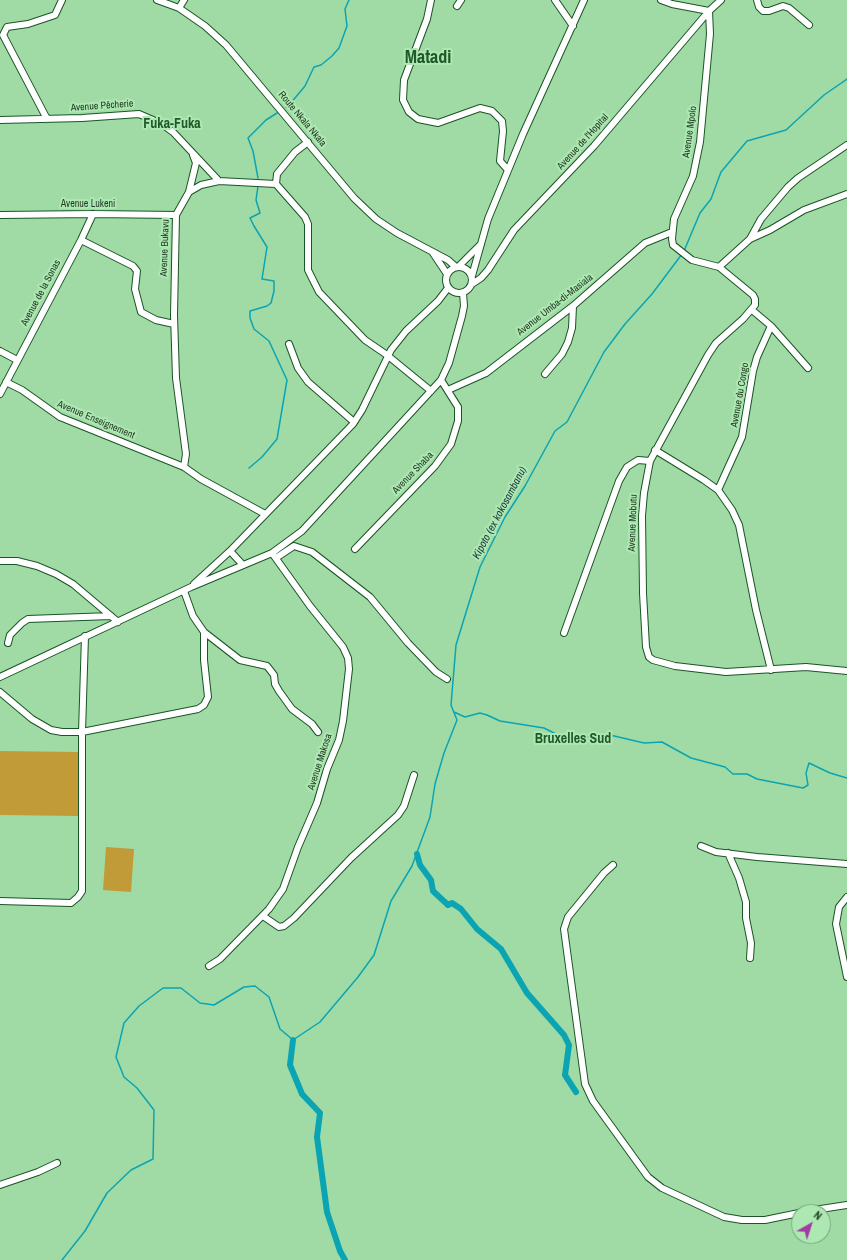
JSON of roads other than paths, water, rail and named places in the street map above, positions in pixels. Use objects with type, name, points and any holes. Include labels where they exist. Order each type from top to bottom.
[{"type":"street","points":[[46,119],[3,35],[2,29],[28,24],[55,15],[62,0]]},
{"type":"street","name":"Route Nkala Nkala","points":[[157,0],[179,8],[205,26],[226,45],[354,198],[376,219],[397,233],[451,262],[457,267]]},
{"type":"street","points":[[179,8],[184,0]]},
{"type":"street","points":[[431,0],[428,19],[404,80],[403,100],[409,112],[418,119],[438,123],[480,108],[492,111],[502,121],[503,131],[500,161],[508,170]]},
{"type":"street","points":[[555,0],[573,26]]},
{"type":"street","points":[[432,252],[447,274],[446,279],[448,288],[457,293],[463,293],[470,288],[486,226],[508,170],[584,0]]},
{"type":"street","points":[[661,0],[672,4],[709,11],[721,0]]},
{"type":"street","points":[[757,0],[759,7],[763,10],[769,11],[782,6],[789,8],[809,26]]},
{"type":"street","name":"Avenue Mpolo","points":[[709,11],[710,34],[700,142],[693,176],[674,219],[672,232],[673,245],[692,260],[720,267]]},
{"type":"street","name":"Avenue de l'Hopital","points":[[472,284],[481,278],[488,270],[514,230],[594,146],[709,11]]},
{"type":"street","name":"Avenue Pêcherie","points":[[0,120],[139,114],[162,124],[192,151],[219,181]]},
{"type":"street","points":[[276,184],[277,174],[295,152],[308,142]]},
{"type":"street","points":[[750,239],[762,218],[788,187],[798,178],[847,144]]},
{"type":"street","name":"Avenue Bukavu","points":[[184,467],[186,454],[176,378],[174,324],[176,216],[189,192],[196,163],[192,151]]},
{"type":"street","points":[[189,192],[201,185],[219,181],[276,184],[305,217],[308,224],[308,270],[319,292],[365,340],[387,355],[431,391]]},
{"type":"street","points":[[808,368],[781,340],[772,326],[752,310],[755,299],[753,295],[720,267],[750,239],[809,207],[847,194]]},
{"type":"street","name":"Avenue Lukeni","points":[[0,215],[93,214],[176,216]]},
{"type":"street","name":"Avenue de la Sonas","points":[[0,394],[81,240],[93,214]]},
{"type":"street","name":"Avenue Umba-di-Masiala","points":[[448,390],[486,373],[573,306],[645,243],[672,232]]},
{"type":"street","points":[[81,240],[133,266],[137,271],[136,289],[141,312],[156,320],[174,324]]},
{"type":"street","points":[[447,274],[457,267],[481,244]]},
{"type":"street","points":[[457,267],[466,269],[472,276]]},
{"type":"street","points":[[191,587],[230,551],[333,446],[354,422],[362,410],[387,355],[399,340],[438,301],[448,288]]},
{"type":"street","points":[[274,555],[314,519],[441,380],[449,363],[462,316],[464,306],[463,293]]},
{"type":"street","points":[[545,374],[562,354],[568,342],[573,319],[573,306]]},
{"type":"street","name":"Avenue Mobutu","points":[[752,310],[716,343],[650,461],[644,493],[642,516],[644,633],[649,657],[664,664],[726,672],[806,667],[847,671]]},
{"type":"street","name":"Avenue du Congo","points":[[718,490],[742,437],[753,371],[757,357],[772,326]]},
{"type":"street","points":[[289,344],[298,368],[308,382],[354,422]]},
{"type":"street","points":[[0,351],[17,360]]},
{"type":"street","name":"Avenue Shaba","points":[[355,549],[446,453],[453,439],[459,413],[454,400],[441,380]]},
{"type":"street","name":"Avenue Enseignement","points":[[6,382],[22,390],[60,417],[184,467],[202,479],[265,514]]},
{"type":"street","points":[[655,450],[718,490],[732,510],[739,525],[756,610],[771,670]]},
{"type":"street","points":[[564,633],[620,481],[627,467],[638,460],[650,461]]},
{"type":"street","points":[[0,678],[85,636],[118,622],[184,590],[243,565],[274,555],[294,546],[312,552],[370,597],[408,643],[436,672],[447,679]]},
{"type":"street","points":[[230,551],[243,565]]},
{"type":"street","name":"Avenue Makosa","points":[[209,966],[220,959],[263,916],[275,902],[283,889],[298,847],[317,803],[327,769],[339,740],[349,669],[348,658],[343,647],[310,606],[274,555]]},
{"type":"street","points":[[0,561],[17,561],[37,566],[56,574],[73,584],[118,622]]},
{"type":"street","points":[[184,590],[193,616],[204,632],[240,660],[267,666],[274,675],[276,684],[292,709],[312,724],[318,732]]},
{"type":"street","points":[[8,643],[10,635],[22,622],[28,619],[111,616]]},
{"type":"street","points":[[0,692],[32,719],[51,730],[82,732],[198,709],[204,705],[208,697],[204,660],[204,632]]},
{"type":"street","points":[[0,901],[70,903],[78,897],[82,890],[82,732],[85,636]]},
{"type":"street","points":[[263,916],[279,927],[284,926],[294,918],[351,858],[398,816],[404,806],[414,775]]},
{"type":"street","points":[[701,846],[716,852],[847,864]]},
{"type":"street","points":[[728,853],[739,878],[746,902],[746,918],[751,943],[750,958]]},
{"type":"street","points":[[613,866],[604,873],[568,917],[564,929],[584,1084],[593,1101],[648,1177],[662,1188],[724,1218],[765,1220],[791,1214]]},
{"type":"street","points":[[847,897],[839,907],[836,924],[847,977]]},
{"type":"street","points":[[0,1185],[38,1172],[57,1162]]},
{"type":"street","points":[[831,1207],[847,1205]]},
{"type":"waterway","points":[[286,107],[305,86],[314,67],[321,65],[339,48],[347,26],[345,9],[349,0]]},
{"type":"waterway","name":"Kipoto (ex kokosambanu)","points":[[684,251],[700,213],[711,199],[721,172],[747,141],[786,130],[824,95],[847,79]]},
{"type":"waterway","points":[[258,178],[253,151],[248,138],[266,120],[277,113]]},
{"type":"waterway","points":[[249,468],[262,457],[277,439],[287,380],[269,341],[254,329],[250,318],[250,311],[267,306],[271,303],[274,291],[274,281],[262,279],[267,247],[250,218],[260,213],[256,200],[258,186]]},
{"type":"waterway","name":"Kipoto (ex kokosambanu)","points":[[62,1260],[85,1231],[107,1193],[131,1170],[153,1159],[154,1110],[137,1088],[124,1077],[116,1057],[124,1023],[139,1006],[163,988],[181,988],[200,1003],[214,1005],[244,987],[255,986],[269,997],[280,1029],[293,1040],[320,1022],[358,977],[374,955],[391,901],[412,866],[430,817],[435,784],[444,753],[457,720],[451,705],[456,645],[480,567],[505,517],[525,486],[555,431],[567,422],[604,352],[625,324],[652,294],[682,254]]},
{"type":"waterway","points":[[454,712],[465,717],[480,713],[500,721],[544,728],[556,734],[587,737],[610,735],[644,743],[662,742],[691,758],[725,767],[733,774],[747,774],[757,779],[803,788],[808,785],[806,773],[809,763],[830,773],[847,778]]},
{"type":"waterway","points":[[417,854],[420,865],[431,880],[433,891],[448,905],[452,903],[461,909],[477,929],[501,949],[527,993],[564,1035],[569,1045],[565,1075],[576,1092]]},
{"type":"waterway","points":[[293,1040],[290,1065],[302,1094],[320,1113],[317,1137],[327,1212],[340,1251],[345,1260]]},
{"type":"district","name":"Matadi","points":[[428,58]]},
{"type":"district","name":"Fuka-Fuka","points":[[172,124]]},
{"type":"district","name":"Bruxelles Sud","points":[[573,739]]}]
